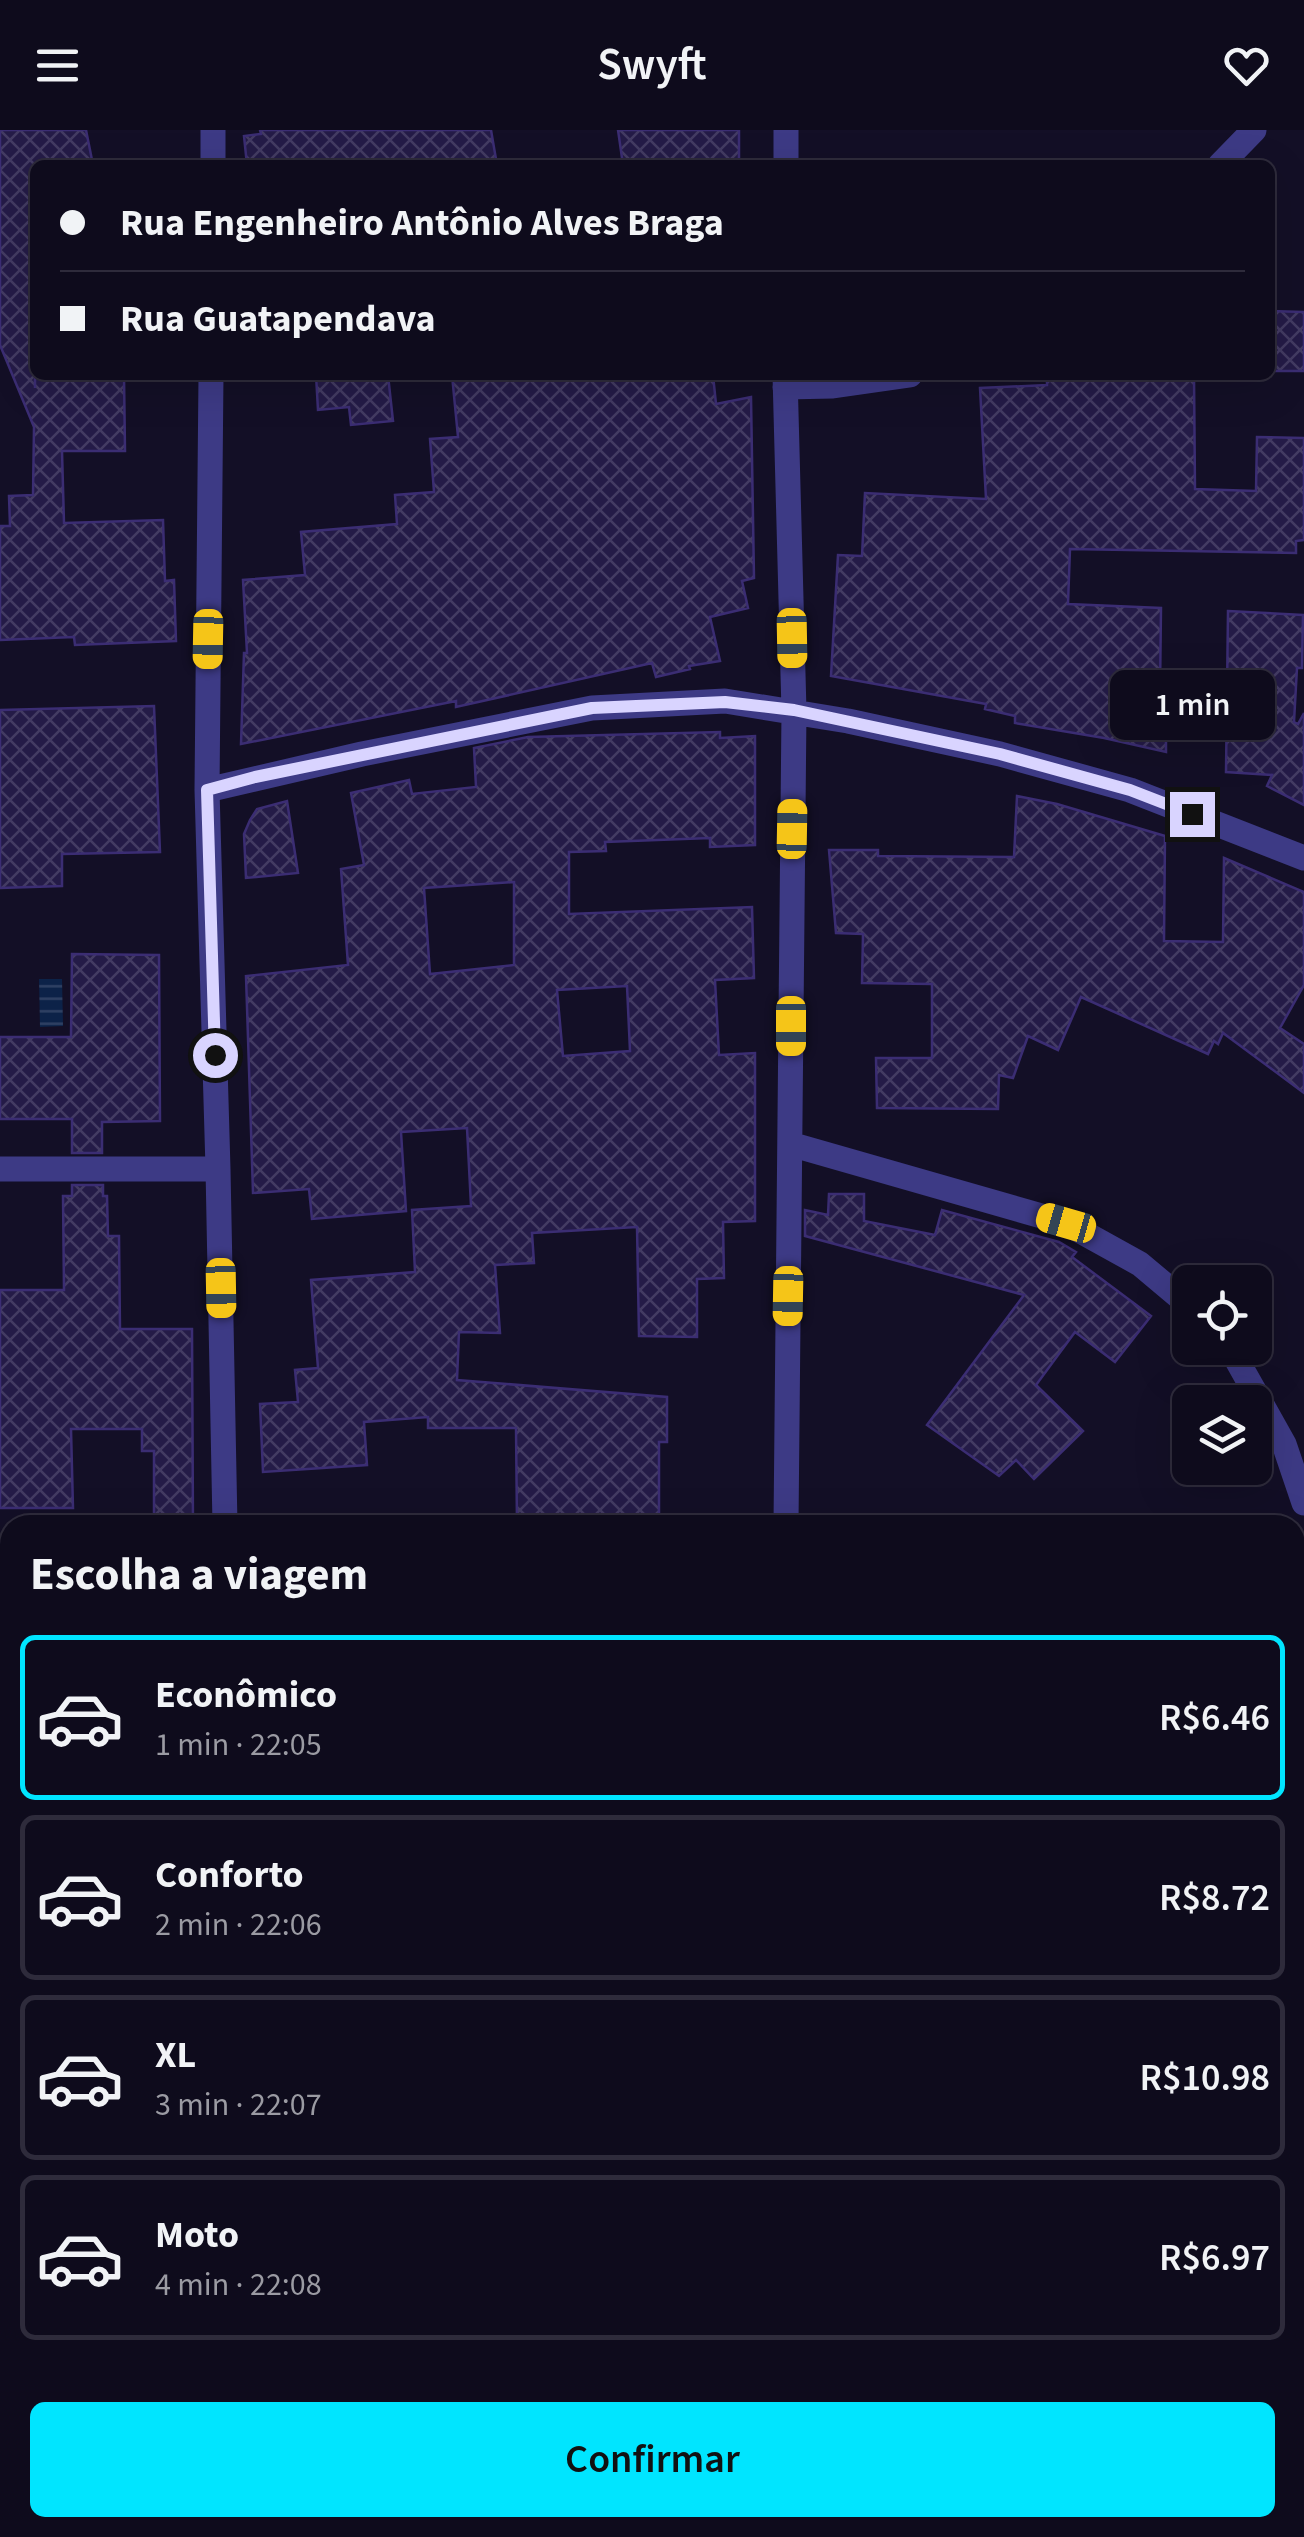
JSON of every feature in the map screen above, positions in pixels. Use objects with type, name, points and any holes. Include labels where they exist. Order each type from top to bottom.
[{"type":"street","points":[[213,130],[213,160]]},
{"type":"street","points":[[786,130],[786,160]]},
{"type":"street","points":[[1225,160],[1254,130]]},
{"type":"street","points":[[211,380],[207,790],[225,1515]]},
{"type":"street","points":[[786,1515],[794,710],[785,381],[833,386],[875,380]]},
{"type":"street","points":[[207,790],[592,708],[725,702],[794,710],[1000,754],[1130,790],[1304,858]]},
{"type":"street","points":[[790,1144],[1066,1223],[1140,1264],[1172,1291]]},
{"type":"street","points":[[0,1168],[218,1168]]},
{"type":"street","points":[[1240,1365],[1284,1444],[1304,1504]]},
{"type":"water","points":[[39,979],[62,979],[63,1026],[40,1027]]},
{"type":"building","points":[[0,130],[86,130],[92,160],[30,160],[30,380],[124,380],[125,451],[62,451],[64,523],[163,520],[165,581],[174,580],[176,641],[75,645],[74,637],[0,640],[0,526],[10,526],[9,496],[33,495],[34,427],[0,345]]},
{"type":"building","points":[[260,130],[491,130],[496,160],[246,160],[244,136],[261,134]]},
{"type":"building","points":[[618,130],[739,130],[739,160],[622,160]]},
{"type":"building","points":[[1275,311],[1304,312],[1304,371],[1275,371]]},
{"type":"building","points":[[316,380],[389,380],[393,421],[351,425],[349,407],[318,410]]},
{"type":"building","points":[[452,380],[714,380],[716,404],[751,397],[754,578],[742,581],[748,608],[710,617],[720,661],[656,677],[652,663],[456,707],[456,701],[241,744],[247,653],[243,580],[305,575],[301,532],[397,524],[395,495],[434,492],[430,439],[458,437]]},
{"type":"building","points":[[1047,380],[1194,380],[1195,489],[1256,491],[1257,437],[1304,438],[1304,540],[1296,541],[1296,553],[1070,549],[1068,604],[1161,608],[1160,691],[1166,692],[1166,752],[1015,723],[1015,716],[985,709],[986,704],[831,676],[838,555],[862,556],[865,493],[986,499],[980,388],[1047,385]]},
{"type":"building","points":[[1228,611],[1303,615],[1302,668],[1297,668],[1294,722],[1298,724],[1304,713],[1304,805],[1267,786],[1272,775],[1226,772]]},
{"type":"building","points":[[154,706],[160,852],[62,854],[62,886],[0,888],[0,710]]},
{"type":"building","points":[[720,732],[720,738],[755,736],[755,845],[710,847],[710,838],[605,842],[606,851],[569,852],[569,914],[752,907],[754,978],[715,980],[719,1055],[755,1053],[755,1221],[723,1222],[724,1278],[697,1279],[697,1337],[639,1336],[637,1227],[532,1233],[534,1263],[495,1265],[500,1333],[459,1332],[457,1380],[667,1397],[667,1442],[659,1442],[659,1515],[517,1515],[516,1428],[428,1428],[428,1417],[364,1422],[367,1465],[263,1472],[260,1404],[298,1402],[295,1370],[318,1368],[311,1280],[415,1272],[412,1210],[471,1206],[467,1128],[401,1132],[406,1211],[312,1219],[309,1189],[253,1193],[246,976],[348,965],[341,869],[364,865],[351,793],[409,780],[412,794],[476,787],[474,748],[528,737]],"holes":[[[514,882],[514,965],[430,974],[424,888]],[[627,986],[630,1051],[563,1056],[557,990]]]},
{"type":"building","points":[[1017,796],[1165,836],[1164,941],[1223,942],[1224,858],[1304,892],[1304,985],[1280,1028],[1304,1044],[1304,1093],[1223,1033],[1208,1054],[1081,997],[1058,1050],[1028,1036],[1013,1078],[999,1075],[998,1109],[877,1108],[876,1058],[932,1058],[932,984],[862,983],[863,934],[836,933],[829,850],[878,850],[878,856],[1014,857]]},
{"type":"building","points":[[287,801],[298,873],[246,878],[244,834],[250,820],[257,809]]},
{"type":"building","points":[[72,954],[159,955],[160,1121],[102,1122],[102,1153],[72,1153],[72,1119],[0,1119],[0,1037],[71,1037]]},
{"type":"building","points":[[72,1185],[103,1185],[103,1196],[107,1196],[108,1236],[119,1236],[120,1329],[192,1329],[193,1515],[154,1515],[154,1451],[142,1451],[142,1429],[71,1429],[73,1508],[0,1508],[0,1290],[64,1290],[63,1196],[72,1196]]},
{"type":"building","points":[[829,1194],[864,1194],[864,1221],[935,1235],[942,1210],[1059,1242],[1076,1252],[1072,1257],[1151,1316],[1115,1362],[1075,1332],[1036,1385],[1083,1431],[1034,1479],[1016,1460],[999,1476],[927,1425],[1024,1295],[805,1236],[805,1210],[828,1215]]},
{"type":"route","points":[[215,1055],[207,790],[255,777],[592,708],[725,702],[794,710],[1000,754],[1130,790],[1192,814]]}]
